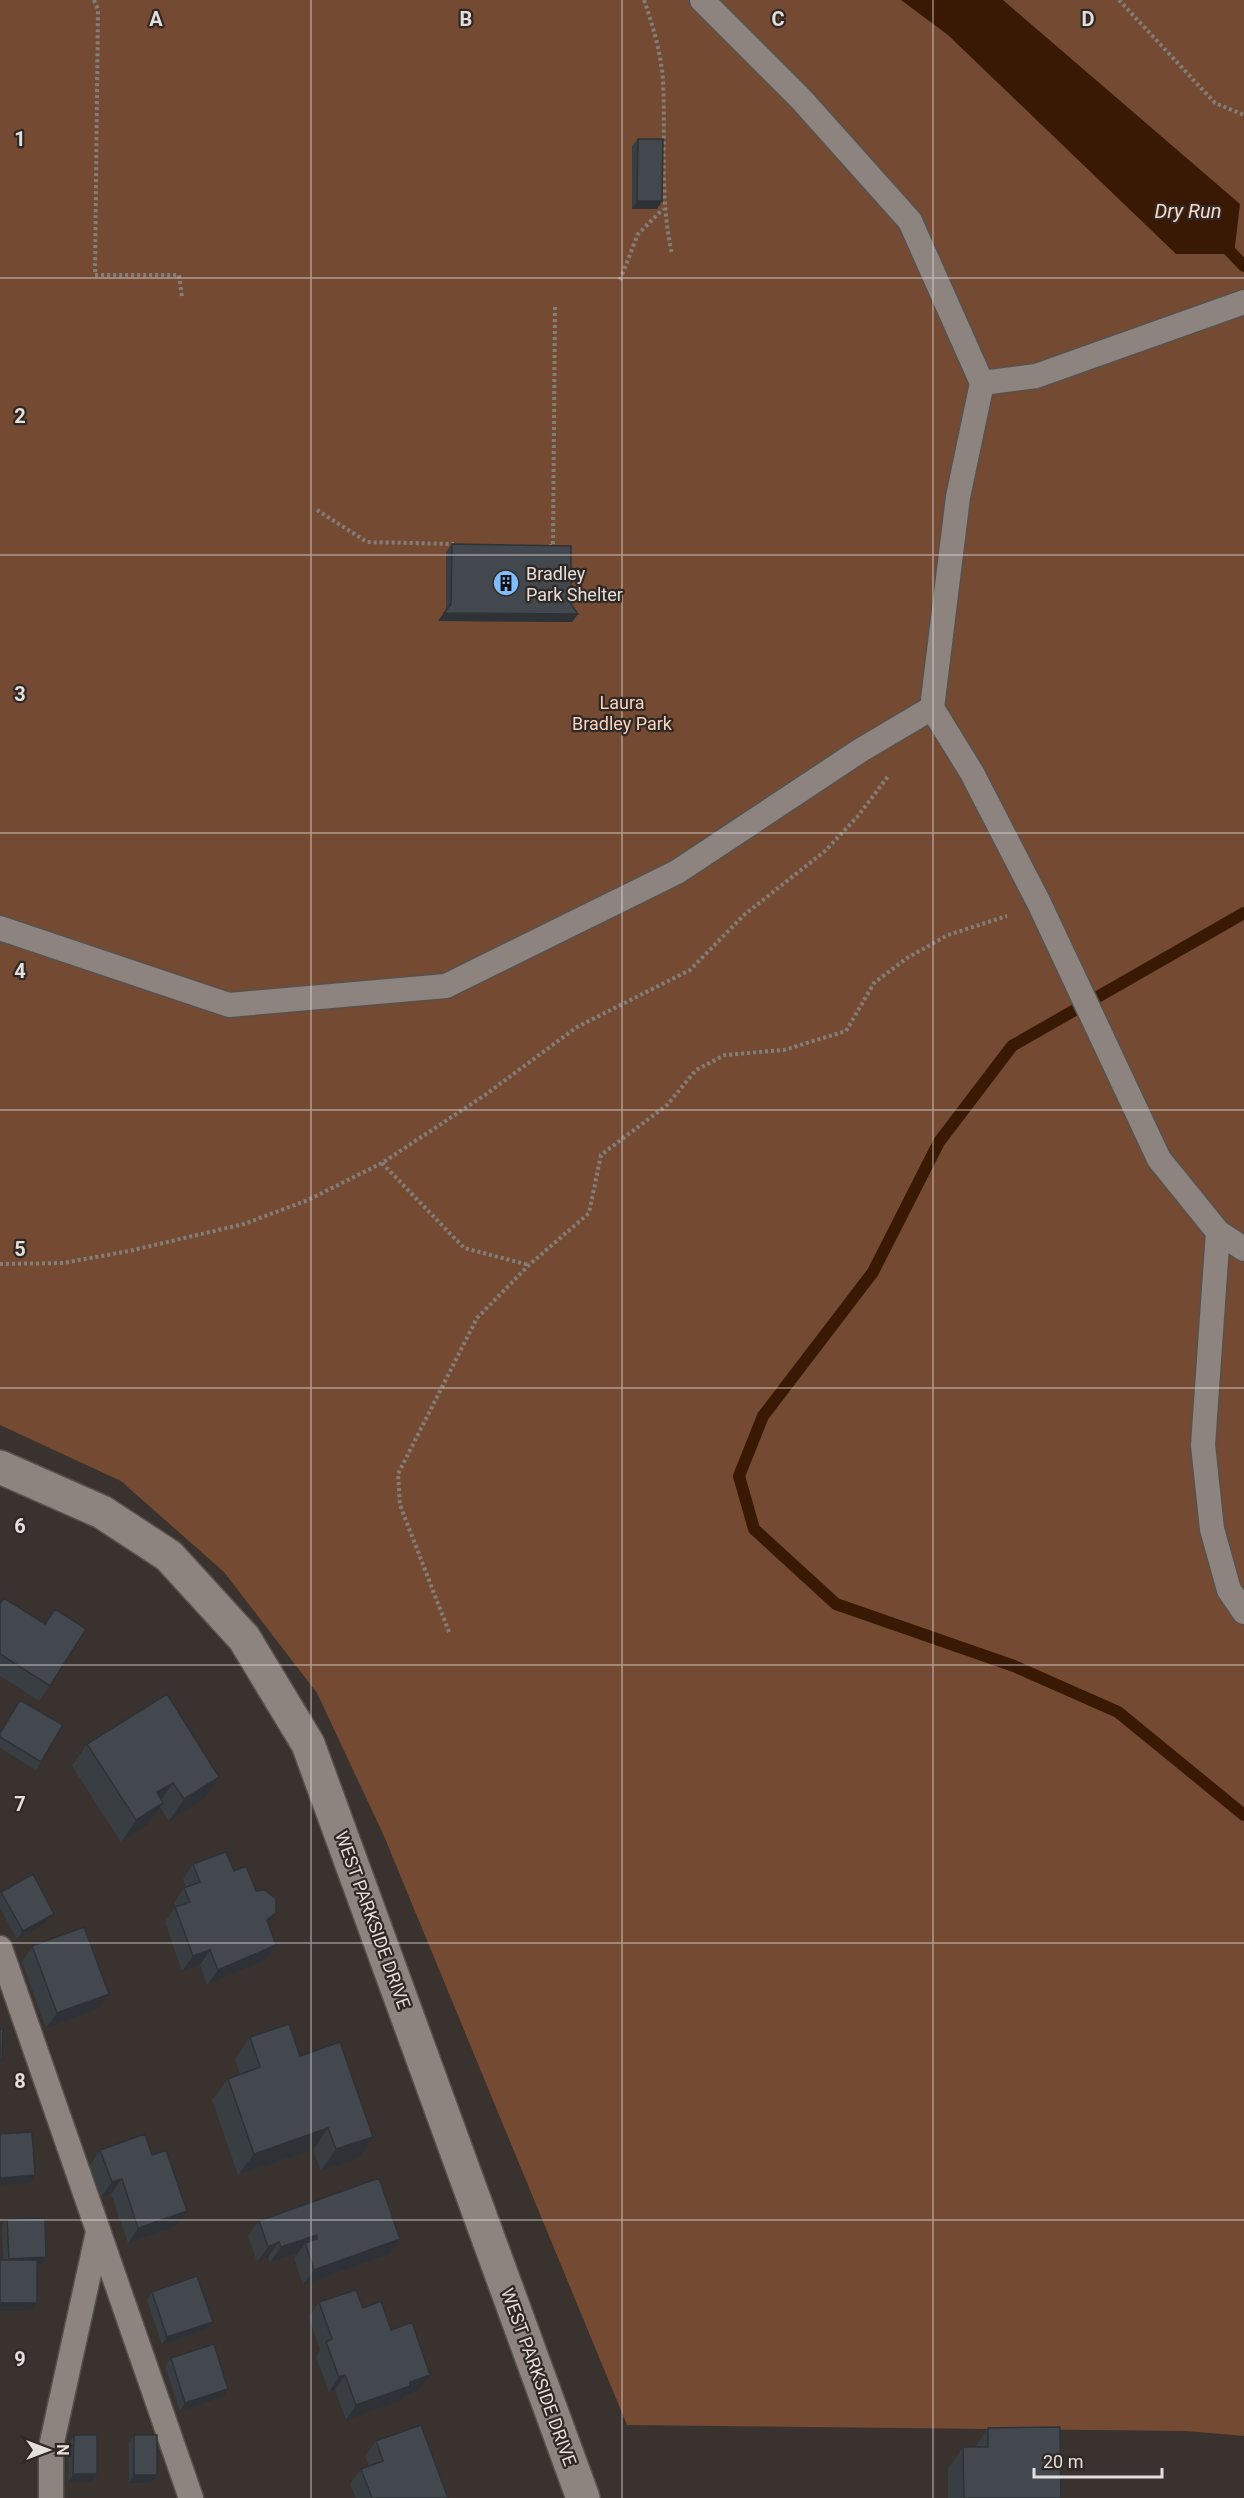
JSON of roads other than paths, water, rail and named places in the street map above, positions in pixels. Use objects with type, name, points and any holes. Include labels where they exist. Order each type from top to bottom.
[{"type":"street","name":"WEST PARKSIDE DRIVE","points":[[0,1467],[102,1512],[170,1556],[244,1638],[308,1744],[583,2498]]},
{"type":"lane","points":[[702,0],[801,99],[910,221],[982,383],[958,497],[932,708],[972,773],[1039,903],[1159,1159],[1218,1233],[1244,1249]]},
{"type":"lane","points":[[982,383],[1036,376],[1244,302]]},
{"type":"lane","points":[[0,928],[229,1005],[446,986],[677,872],[861,750],[932,708]]},
{"type":"lane","points":[[1218,1233],[1203,1445],[1212,1529],[1229,1590],[1244,1612]]},
{"type":"lane","points":[[0,1948],[191,2498]]},
{"type":"lane","points":[[51,2498],[51,2447],[98,2232]]},
{"type":"water","name":"Dry Run","points":[[901,0],[1003,0],[1240,204],[1234,254],[1176,254],[948,35]]},
{"type":"waterway","name":"Dry Run","points":[[1222,243],[1244,266]]},
{"type":"waterway","points":[[1244,913],[1012,1046],[939,1142],[873,1272],[763,1416],[739,1476],[754,1529],[836,1604],[1014,1666],[1118,1712],[1244,1815]]},
{"type":"place","name":"Bradley Park Shelter","points":[[506,583]]},
{"type":"park label","name":"Laura Bradley Park","points":[[622,712]]}]
